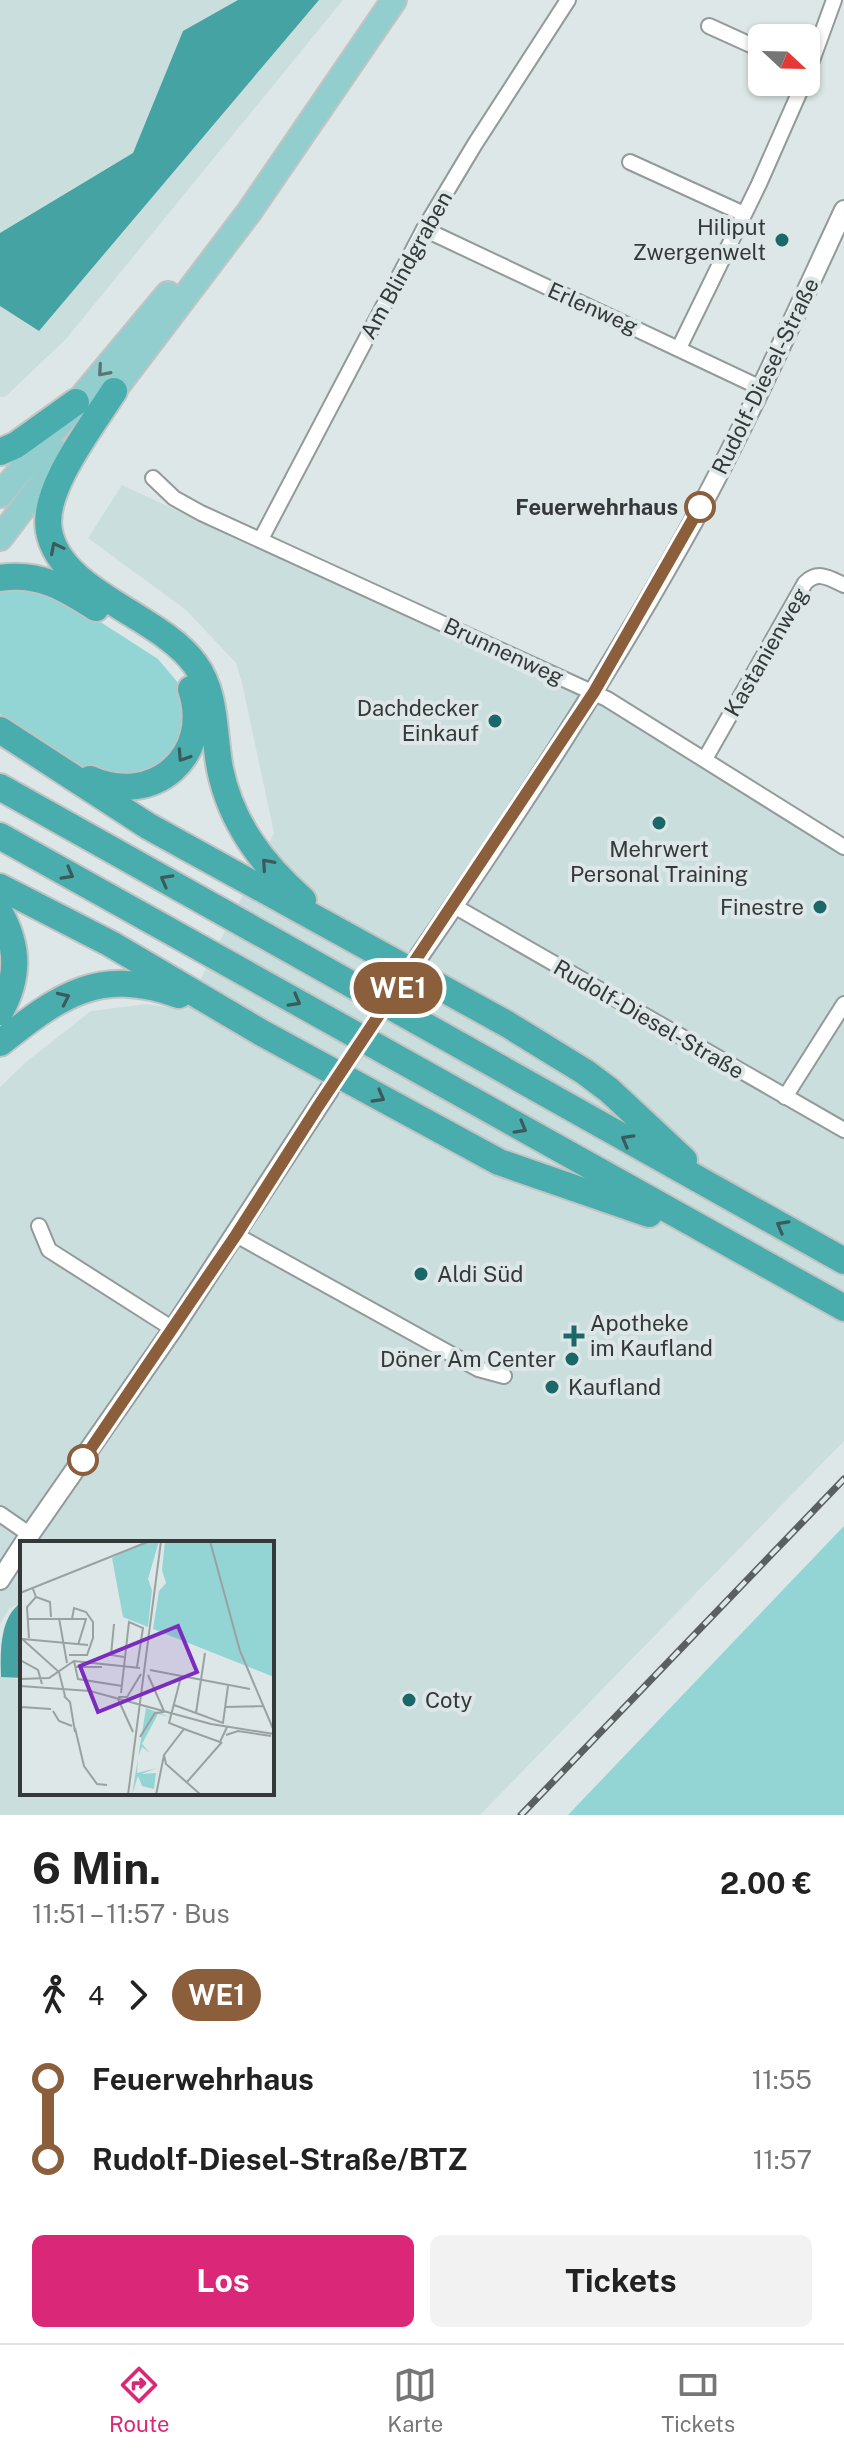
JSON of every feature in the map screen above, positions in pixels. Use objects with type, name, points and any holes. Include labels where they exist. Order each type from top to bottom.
[{"type":"highway","points":[[114,391],[53,491],[48,522],[54,546],[78,575],[166,635],[194,662],[210,696],[220,770],[230,803],[254,849],[306,903],[370,949]]},
{"type":"highway","points":[[0,452],[16,445],[76,402]]},
{"type":"highway","points":[[0,578],[31,576],[68,590],[165,655],[181,671],[195,702],[197,716],[189,748],[171,771],[151,784],[125,788],[100,784],[26,747]]},
{"type":"highway","points":[[0,730],[148,826],[507,1024],[585,1072],[609,1090],[720,1192]]},
{"type":"highway","points":[[0,787],[844,1261]]},
{"type":"highway","points":[[0,836],[844,1308]]},
{"type":"highway","points":[[0,887],[111,944],[262,1033],[499,1162],[721,1240]]},
{"type":"highway","points":[[0,913],[12,942],[15,967],[10,995],[0,1012]]},
{"type":"highway","points":[[0,1043],[62,998],[117,984],[161,989],[262,1033]]},
{"type":"main road","points":[[0,495],[157,308],[248,189],[375,0]]},
{"type":"main road","points":[[0,538],[249,212],[394,0]]},
{"type":"street","name":"Am Blindgraben","points":[[261,539],[424,229],[568,0]]},
{"type":"street","points":[[820,38],[834,0]]},
{"type":"street","points":[[709,26],[748,44]]},
{"type":"street","points":[[679,348],[797,96]]},
{"type":"street","points":[[630,162],[744,214]]},
{"type":"street","name":"Rudolf-Diesel-Straße","points":[[420,955],[594,692],[694,521],[761,388],[844,210]]},
{"type":"street","name":"Erlenweg","points":[[424,229],[761,388]]},
{"type":"street","name":"Brunnenweg","points":[[153,478],[186,505],[594,692],[844,847]]},
{"type":"street","name":"Kastanienweg","points":[[705,759],[805,583],[813,576],[822,576],[844,585]]},
{"type":"street","name":"Rudolf-Diesel-Straße","points":[[454,906],[844,1130]]},
{"type":"street","points":[[785,1097],[844,1004]]},
{"type":"street","points":[[0,1514],[25,1541],[173,1329],[329,1090]]},
{"type":"street","points":[[39,1226],[49,1250],[173,1329]]},
{"type":"street","points":[[236,1235],[478,1369],[504,1376]]},
{"type":"street","points":[[0,1580],[20,1549]]},
{"type":"shaded area","points":[[0,0],[343,0],[66,339],[6,396],[0,397]]},
{"type":"shaded area","points":[[238,0],[319,0],[39,331],[0,306],[0,233],[133,153],[183,31]]},
{"type":"shaded area","points":[[122,485],[615,708],[844,854],[844,1441],[480,1815],[0,1815],[0,1676],[20,1678],[20,1795],[274,1795],[274,1541],[20,1541],[20,1603],[9,1609],[0,1624],[0,1087],[26,1062],[91,1011],[147,1004],[185,1010],[274,833],[236,663],[186,610],[88,538]]},
{"type":"shaded area","points":[[0,586],[57,594],[158,659],[179,684],[186,734],[167,764],[149,776],[108,778],[73,762],[0,714]]},
{"type":"shaded area","points":[[844,1526],[844,1815],[568,1815]]},
{"type":"shaded area","points":[[20,1604],[20,1678],[1,1677],[1,1645],[5,1625]]},
{"type":"tunnel","points":[[333,1085],[417,960]]},
{"type":"railway","points":[[521,1815],[844,1479]]},
{"type":"bus line","name":"WE1","points":[[83,1460],[236,1235],[594,692],[700,507]]},
{"type":"place","name":"Hiliput Zwergenwelt","points":[[782,240]]},
{"type":"place","name":"Feuerwehrhaus","points":[[700,507]]},
{"type":"place","name":"Dachdecker Einkauf","points":[[495,721]]},
{"type":"place","name":"Mehrwert Personal Training","points":[[659,823]]},
{"type":"place","name":"Finestre","points":[[820,907]]},
{"type":"place","name":"Aldi Süd","points":[[421,1274]]},
{"type":"place","name":"Apotheke im Kaufland","points":[[574,1336]]},
{"type":"place","name":"Döner Am Center","points":[[572,1359]]},
{"type":"place","name":"Kaufland","points":[[552,1387]]},
{"type":"place","name":"Coty","points":[[409,1700]]}]
